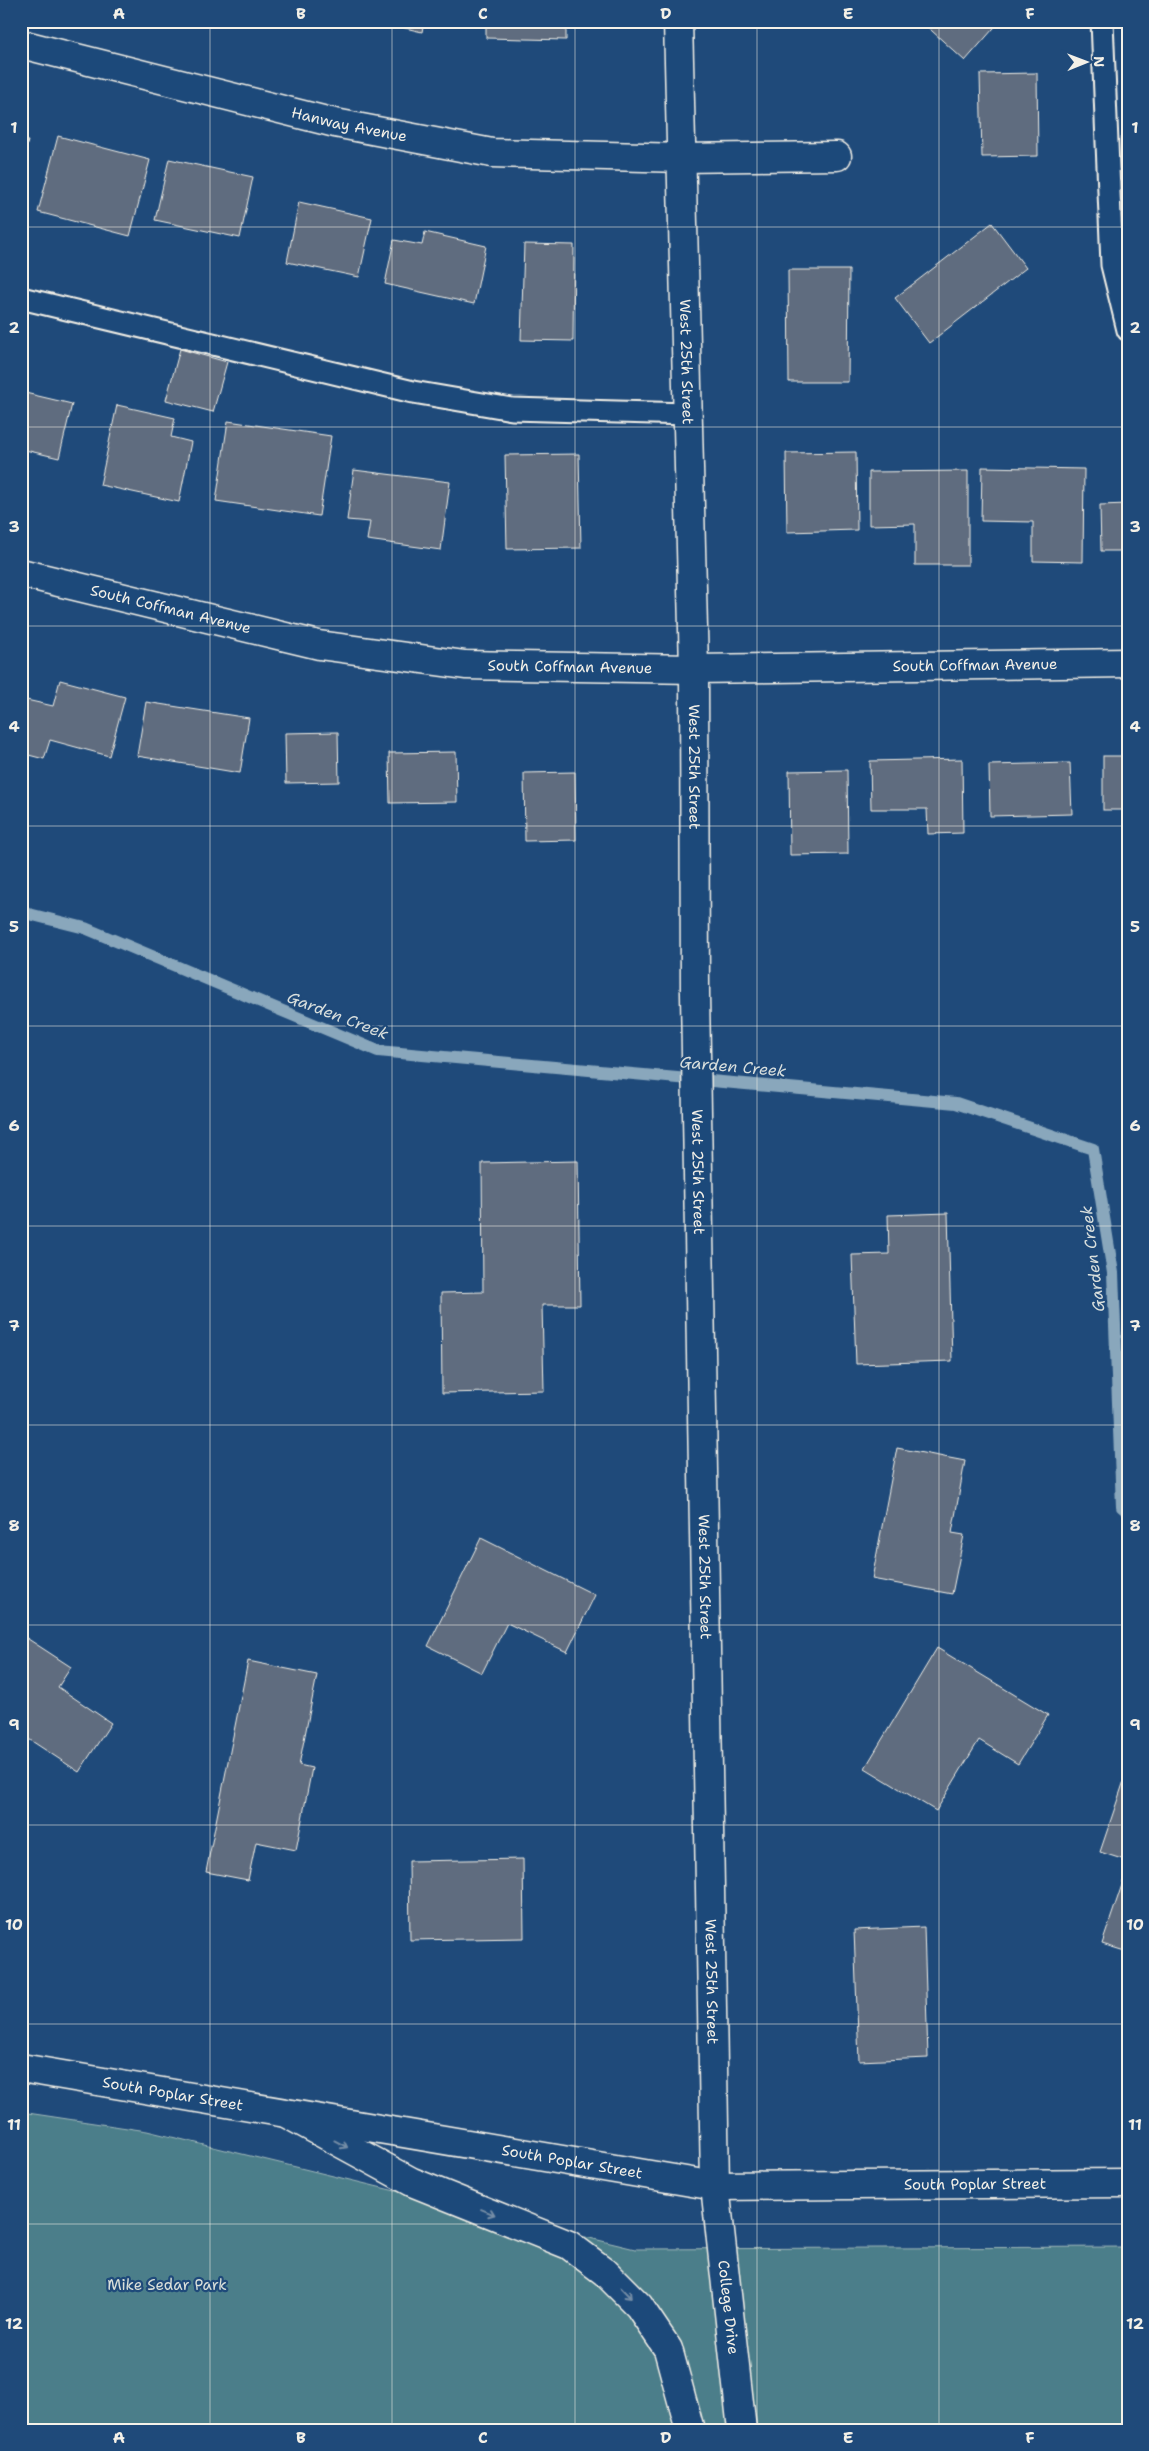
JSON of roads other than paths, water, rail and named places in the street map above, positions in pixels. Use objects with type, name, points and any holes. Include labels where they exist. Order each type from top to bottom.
[{"type":"street","name":"West 25th Street","points":[[678,21],[694,669],[694,994],[715,2186]]},
{"type":"street","name":"Hanway Avenue","points":[[21,44],[335,123],[492,153],[682,158]]},
{"type":"street","points":[[682,158],[837,156]]},
{"type":"street","name":"South Coffman Avenue","points":[[21,573],[319,646],[466,665],[694,669],[1128,663]]},
{"type":"street","name":"South Poplar Street","points":[[21,2068],[715,2186],[1128,2183]]},
{"type":"street","points":[[283,2112],[412,2182],[569,2245],[605,2272],[639,2306],[668,2349],[690,2430]]},
{"type":"street","name":"College Drive","points":[[715,2186],[742,2430]]},
{"type":"lane","points":[[1102,21],[1112,265],[1128,330]]},
{"type":"lane","points":[[21,298],[422,393],[512,409],[688,414]]},
{"type":"waterway","name":"Garden Creek","points":[[21,912],[85,928],[378,1051],[956,1103],[1093,1149],[1113,1273],[1122,1507],[1128,1512]]},
{"type":"park label","name":"Mike Sedar Park","points":[[167,2285]]}]
